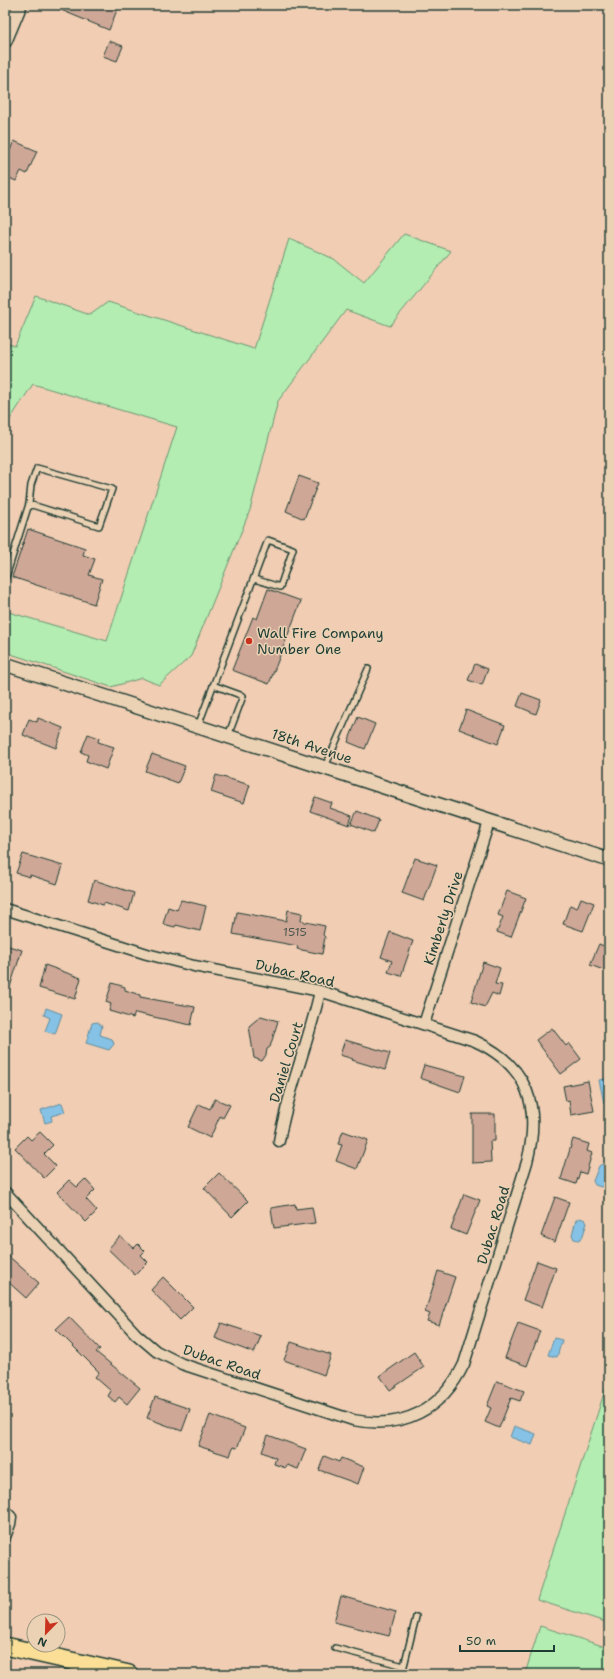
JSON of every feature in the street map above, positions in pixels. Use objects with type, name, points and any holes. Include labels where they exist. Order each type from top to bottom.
[{"type":"highway","points":[[5,1646],[129,1674]]},
{"type":"street","points":[[5,41],[20,5]]},
{"type":"street","name":"18th Avenue","points":[[5,664],[609,860]]},
{"type":"street","name":"Kimberly Drive","points":[[424,1024],[489,822]]},
{"type":"street","name":"Dubac Road","points":[[5,909],[154,956],[194,966],[320,992],[424,1024],[485,1045],[505,1060],[518,1075],[528,1093],[533,1117],[533,1135],[527,1162],[464,1364],[447,1393],[433,1405],[418,1414],[392,1422],[378,1423],[353,1420],[182,1364],[168,1358],[136,1334],[5,1192]]},
{"type":"street","name":"Daniel Court","points":[[279,1141],[293,1082],[313,1022],[320,992]]},
{"type":"street","points":[[5,1511],[11,1517],[5,1537]]},
{"type":"lane","points":[[5,580],[29,504],[31,485],[37,468],[112,489],[100,526],[29,504]]},
{"type":"lane","points":[[198,726],[268,540],[294,549],[280,587],[254,579]]},
{"type":"lane","points":[[325,768],[368,668]]},
{"type":"lane","points":[[214,685],[242,696],[228,736]]},
{"type":"lane","points":[[402,1674],[416,1617]]},
{"type":"lane","points":[[335,1648],[404,1666]]},
{"type":"green space","points":[[404,234],[451,251],[390,326],[346,310],[278,401],[250,510],[191,656],[159,685],[142,678],[111,687],[5,652],[5,611],[107,641],[177,427],[33,384],[5,427],[5,343],[15,346],[36,296],[90,315],[108,302],[254,349],[289,239],[334,259],[364,283]]},
{"type":"green space","points":[[608,1381],[609,1382],[609,1623],[537,1600]]},
{"type":"green space","points":[[540,1626],[609,1648],[609,1674],[525,1674]]},
{"type":"water","points":[[46,1008],[62,1014],[55,1034],[45,1031],[50,1018],[44,1015]]},
{"type":"water","points":[[97,1022],[102,1026],[100,1035],[112,1039],[114,1044],[109,1050],[86,1043],[92,1023]]},
{"type":"water","points":[[609,1078],[609,1102],[604,1103],[599,1080]]},
{"type":"water","points":[[62,1103],[65,1112],[51,1116],[52,1121],[45,1123],[41,1110]]},
{"type":"water","points":[[602,1164],[608,1166],[609,1173],[604,1185],[601,1187],[595,1185],[593,1181],[599,1166]]},
{"type":"water","points":[[580,1218],[585,1220],[587,1223],[582,1238],[578,1240],[574,1239],[572,1235],[576,1220]]},
{"type":"water","points":[[554,1338],[562,1340],[557,1357],[548,1355]]},
{"type":"water","points":[[514,1426],[536,1434],[532,1445],[510,1437]]},
{"type":"building","points":[[49,5],[119,5],[109,30]]},
{"type":"building","points":[[109,41],[123,46],[117,61],[103,56]]},
{"type":"building","points":[[14,141],[37,151],[27,174],[21,171],[16,181],[5,176],[5,162]]},
{"type":"building","points":[[299,476],[318,483],[304,519],[286,511]]},
{"type":"building","points":[[28,529],[85,548],[83,555],[95,559],[89,575],[102,579],[94,604],[12,577]]},
{"type":"building","points":[[268,589],[301,601],[269,684],[232,670],[253,617],[257,619]]},
{"type":"building","points":[[475,664],[488,669],[482,685],[468,680]]},
{"type":"building","points":[[522,693],[541,700],[536,714],[517,706]]},
{"type":"building","points":[[466,710],[505,725],[498,744],[459,729]]},
{"type":"building","points":[[358,717],[375,724],[365,749],[348,742]]},
{"type":"building","points":[[38,718],[63,728],[56,748],[23,735],[29,719],[37,722]]},
{"type":"building","points":[[88,734],[99,738],[98,742],[114,747],[106,769],[86,761],[88,755],[81,752]]},
{"type":"building","points":[[152,754],[185,766],[178,783],[145,771]]},
{"type":"building","points":[[216,775],[250,785],[244,803],[211,792]]},
{"type":"building","points":[[315,797],[332,803],[330,808],[352,816],[349,825],[310,811]]},
{"type":"building","points":[[357,811],[379,820],[374,833],[351,824]]},
{"type":"building","points":[[23,854],[63,866],[57,884],[30,875],[30,877],[16,873]]},
{"type":"building","points":[[415,858],[437,865],[424,901],[402,893]]},
{"type":"building","points":[[94,880],[134,893],[129,911],[104,903],[103,905],[88,900]]},
{"type":"building","points":[[507,891],[526,898],[511,937],[497,932],[503,917],[498,915]]},
{"type":"building","points":[[581,898],[594,903],[583,931],[563,924],[570,905],[577,908]]},
{"type":"building","points":[[181,900],[206,906],[200,931],[176,925],[175,927],[163,924],[168,907],[177,910]]},
{"type":"building","points":[[288,910],[302,913],[301,921],[325,926],[322,954],[297,949],[298,946],[233,934],[237,912],[286,921]]},
{"type":"building","points":[[390,932],[413,941],[401,976],[388,972],[392,961],[381,957]]},
{"type":"building","points":[[599,944],[609,948],[609,972],[590,965]]},
{"type":"building","points":[[5,945],[22,950],[7,996],[5,996]]},
{"type":"building","points":[[483,962],[500,968],[495,984],[502,985],[499,996],[492,993],[485,1007],[471,1002]]},
{"type":"building","points":[[45,965],[81,978],[75,999],[39,988]]},
{"type":"building","points":[[112,983],[125,987],[125,990],[140,995],[140,997],[195,1007],[191,1025],[135,1013],[133,1018],[109,1011],[111,1004],[106,1002]]},
{"type":"building","points":[[261,1016],[278,1021],[270,1047],[267,1049],[266,1055],[262,1061],[254,1058],[249,1026]]},
{"type":"building","points":[[552,1028],[566,1046],[569,1043],[581,1059],[561,1074],[536,1040]]},
{"type":"building","points":[[345,1040],[390,1053],[385,1070],[340,1055]]},
{"type":"building","points":[[424,1065],[465,1076],[460,1092],[420,1078]]},
{"type":"building","points":[[588,1081],[594,1111],[571,1115],[569,1100],[566,1101],[563,1086]]},
{"type":"building","points":[[215,1099],[230,1105],[223,1118],[220,1116],[210,1138],[188,1127],[199,1104],[210,1109]]},
{"type":"building","points":[[472,1114],[495,1114],[495,1141],[490,1141],[491,1162],[472,1163]]},
{"type":"building","points":[[343,1131],[368,1140],[357,1169],[336,1161],[342,1145],[338,1144]]},
{"type":"building","points":[[40,1132],[53,1145],[44,1154],[56,1166],[44,1178],[15,1148],[27,1136],[31,1140]]},
{"type":"building","points":[[573,1139],[589,1144],[587,1151],[592,1153],[586,1174],[580,1172],[576,1184],[561,1179]]},
{"type":"building","points":[[219,1173],[248,1201],[232,1217],[204,1188]]},
{"type":"building","points":[[85,1179],[95,1190],[86,1199],[97,1211],[86,1222],[57,1192],[69,1180],[77,1187]]},
{"type":"building","points":[[464,1194],[480,1200],[466,1235],[451,1229]]},
{"type":"building","points":[[555,1197],[569,1202],[555,1242],[541,1236]]},
{"type":"building","points":[[295,1204],[296,1209],[312,1207],[315,1223],[274,1228],[271,1208]]},
{"type":"building","points":[[120,1236],[134,1248],[138,1244],[145,1251],[141,1255],[148,1262],[135,1275],[108,1249]]},
{"type":"building","points":[[5,1253],[39,1283],[26,1298],[5,1279]]},
{"type":"building","points":[[537,1261],[556,1268],[542,1307],[523,1300]]},
{"type":"building","points":[[438,1271],[455,1277],[439,1325],[427,1321],[430,1314],[425,1312]]},
{"type":"building","points":[[163,1277],[193,1307],[180,1320],[151,1290]]},
{"type":"building","points":[[69,1317],[100,1349],[96,1352],[140,1388],[127,1404],[119,1397],[115,1402],[108,1396],[111,1391],[95,1377],[99,1372],[56,1329]]},
{"type":"building","points":[[221,1323],[261,1336],[254,1353],[215,1338]]},
{"type":"building","points":[[518,1323],[540,1331],[527,1366],[505,1358]]},
{"type":"building","points":[[291,1342],[331,1355],[324,1375],[284,1360]]},
{"type":"building","points":[[414,1352],[424,1367],[390,1390],[380,1376]]},
{"type":"building","points":[[497,1381],[524,1391],[520,1401],[511,1398],[499,1428],[485,1422],[491,1408],[487,1406]]},
{"type":"building","points":[[155,1397],[190,1409],[182,1431],[147,1418]]},
{"type":"building","points":[[210,1415],[245,1428],[237,1448],[233,1447],[230,1456],[198,1446]]},
{"type":"building","points":[[268,1435],[306,1449],[298,1469],[287,1465],[286,1468],[274,1464],[276,1458],[262,1452]]},
{"type":"building","points":[[324,1456],[339,1462],[341,1458],[364,1467],[358,1484],[319,1470]]},
{"type":"building","points":[[341,1596],[396,1612],[389,1636],[334,1622]]},
{"type":"place","name":"Wall Fire Company Number One","points":[[249,641]]}]
